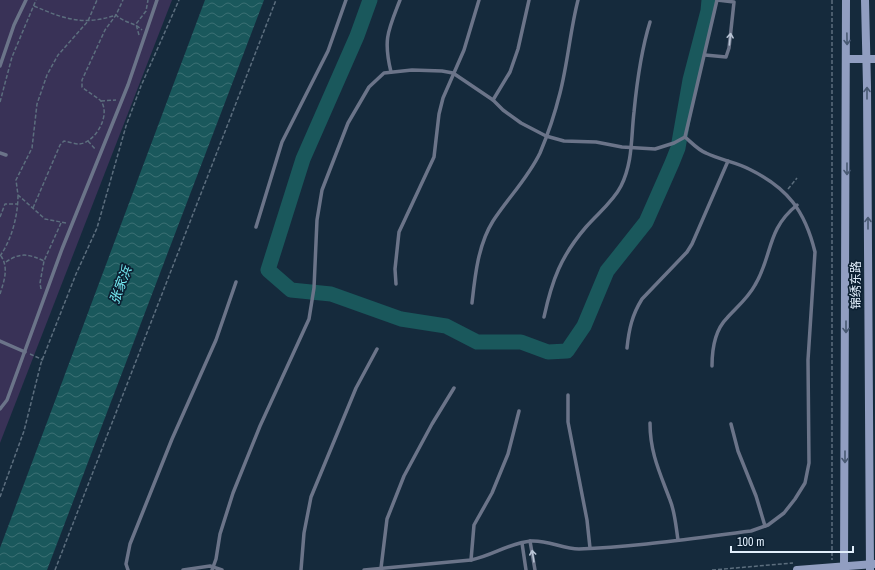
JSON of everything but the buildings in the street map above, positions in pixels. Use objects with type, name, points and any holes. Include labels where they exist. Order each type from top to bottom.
[{"type":"main road","name":"锦绣东路","points":[[844,568],[847,59],[846,0]]},
{"type":"main road","name":"锦绣东路","points":[[865,0],[871,59],[872,566]]},
{"type":"main road","points":[[847,59],[871,59]]},
{"type":"main road","points":[[797,570],[833,566],[844,568],[872,566]]},
{"type":"lane","points":[[0,66],[14,25],[26,0]]},
{"type":"lane","points":[[0,409],[7,400],[72,223],[121,101],[157,0]]},
{"type":"lane","points":[[256,227],[282,142],[328,51],[346,0]]},
{"type":"lane","points":[[391,72],[386,43],[388,30],[400,0]]},
{"type":"lane","points":[[396,284],[394,269],[399,232],[434,158],[439,114],[453,73],[464,50],[479,0]]},
{"type":"lane","points":[[493,100],[510,72],[518,49],[529,0]]},
{"type":"lane","points":[[472,303],[481,251],[486,234],[493,221],[532,166],[546,136],[560,94],[578,0]]},
{"type":"lane","points":[[213,568],[220,534],[233,493],[260,426],[310,314],[314,288],[317,220],[322,190],[348,123],[357,105],[369,87],[384,73],[412,70],[453,73],[493,100],[520,123],[546,136],[564,141],[596,142],[632,148],[655,149],[674,143],[683,138],[705,55],[717,0],[734,2],[729,48],[726,57],[705,55]]},
{"type":"lane","points":[[544,316],[550,289],[562,259],[621,187],[630,161],[634,112],[641,58],[650,22]]},
{"type":"lane","points":[[364,570],[484,558],[502,548],[530,541],[541,541],[577,549],[678,540],[751,531],[765,526],[784,513],[795,499],[805,483],[809,463],[808,360],[815,252],[807,225],[797,205],[773,183],[750,169],[706,153],[683,138]]},
{"type":"lane","points":[[0,153],[6,155]]},
{"type":"lane","points":[[627,348],[632,318],[637,308],[642,299],[687,252],[692,244],[728,161]]},
{"type":"lane","points":[[712,366],[712,350],[720,328],[726,318],[737,308],[756,285],[778,226],[788,212],[797,205]]},
{"type":"lane","points":[[128,570],[126,564],[130,544],[172,439],[216,340],[236,282]]},
{"type":"lane","points":[[0,341],[25,352]]},
{"type":"lane","points":[[301,570],[304,533],[311,497],[356,388],[377,349]]},
{"type":"lane","points":[[381,568],[387,519],[404,476],[432,424],[454,388]]},
{"type":"lane","points":[[568,395],[568,422],[587,520],[590,548]]},
{"type":"lane","points":[[471,560],[474,525],[492,493],[508,454],[518,411]]},
{"type":"lane","points":[[650,423],[650,442],[660,477],[671,502],[678,540]]},
{"type":"lane","points":[[731,424],[738,451],[756,496],[765,526]]},
{"type":"lane","points":[[530,541],[535,570]]},
{"type":"lane","points":[[522,543],[526,570]]},
{"type":"lane","points":[[183,570],[213,568],[222,570]]},
{"type":"path","points":[[0,102],[12,58],[36,0]]},
{"type":"path","points":[[0,294],[5,275],[6,262],[0,255],[11,232],[18,206],[16,180],[32,148],[37,104],[47,75],[58,55],[88,21],[98,0]]},
{"type":"path","points":[[33,208],[60,145],[64,141],[80,144],[88,141],[94,137],[102,126],[104,113],[101,101],[82,88],[82,80],[105,30],[116,15],[123,0]]},
{"type":"path","points":[[145,35],[138,34],[136,24],[146,11],[148,0]]},
{"type":"path","points":[[0,497],[24,431],[43,360],[76,274],[97,228],[126,126],[140,86],[179,0]]},
{"type":"path","points":[[55,570],[276,0]]},
{"type":"path","points":[[832,0],[833,566]]},
{"type":"path","points":[[34,6],[56,16],[88,21],[116,15]]},
{"type":"path","points":[[116,15],[121,20],[136,24],[145,35]]},
{"type":"path","points":[[101,101],[116,99],[121,101]]},
{"type":"path","points":[[88,141],[94,150],[100,153]]},
{"type":"path","points":[[784,194],[797,178]]},
{"type":"path","points":[[18,195],[45,219],[61,223],[72,223]]},
{"type":"path","points":[[0,217],[5,204],[18,204]]},
{"type":"path","points":[[46,295],[41,291],[40,283],[44,261],[61,223]]},
{"type":"path","points":[[6,262],[14,256],[25,255],[34,256],[44,261]]},
{"type":"path","points":[[25,352],[43,360]]},
{"type":"shaded area","points":[[0,0],[172,0],[0,443]]},
{"type":"water","name":"张家浜","points":[[205,0],[264,0],[47,570],[0,570],[0,548]]},
{"type":"waterway","points":[[370,0],[357,36],[303,159],[268,270],[291,290],[331,294],[401,319],[446,326],[477,342],[521,342],[548,352],[567,351],[584,326],[607,271],[646,222],[678,148],[690,80],[708,11],[709,0]]}]
